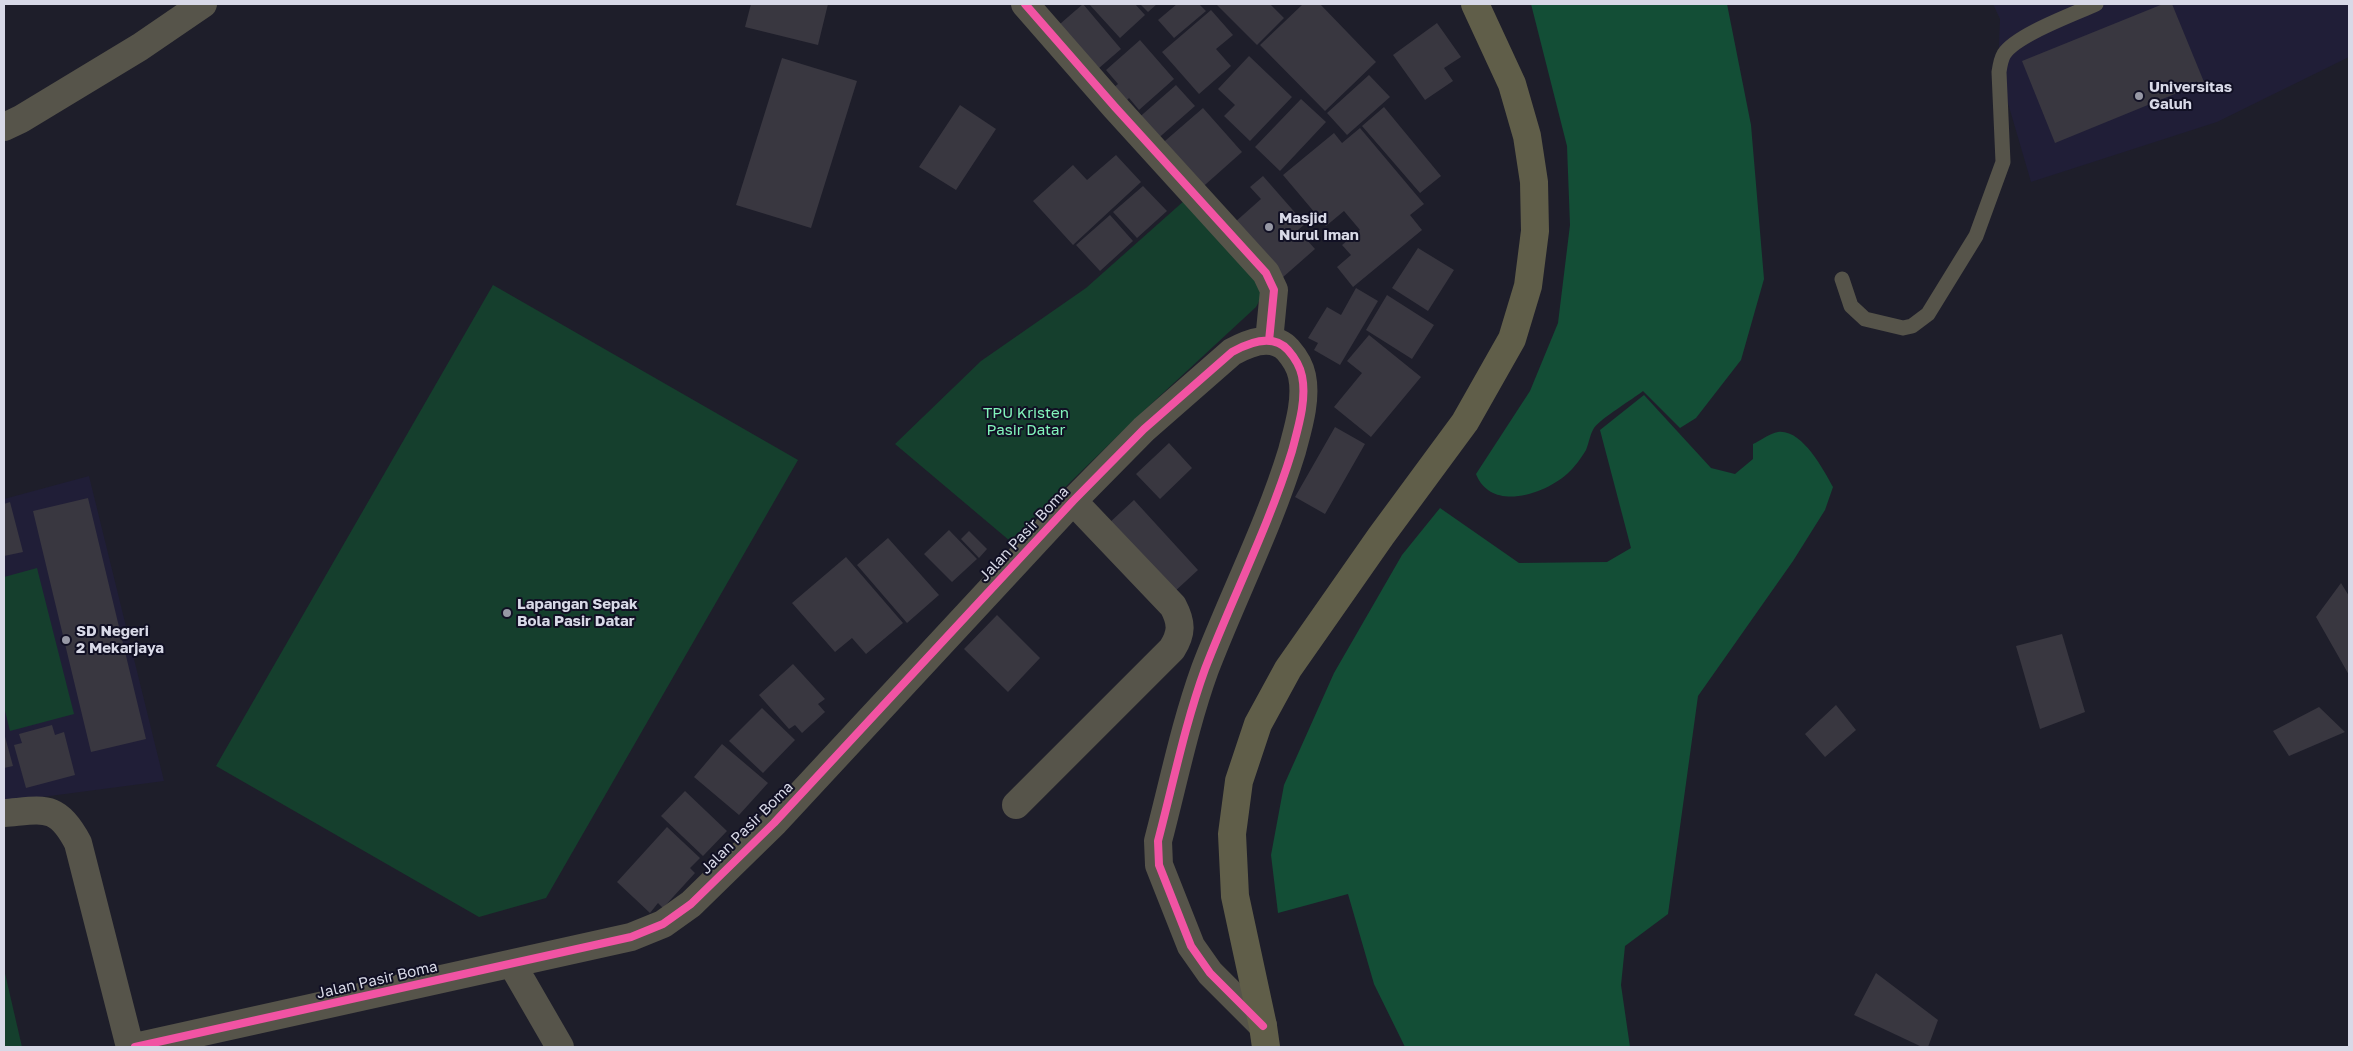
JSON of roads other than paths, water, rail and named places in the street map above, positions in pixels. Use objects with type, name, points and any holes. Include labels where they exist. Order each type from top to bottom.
[{"type":"highway","points":[[1265,1037],[1235,896],[1232,834],[1239,781],[1258,724],[1288,669],[1381,536],[1465,422],[1512,339],[1528,286],[1535,231],[1534,182],[1527,136],[1512,84],[1475,4]]},
{"type":"street","points":[[4,127],[21,119],[140,48],[203,4]]},
{"type":"street","points":[[1025,4],[1115,107],[1266,273],[1274,290],[1269,341],[1284,346],[1297,360],[1302,377],[1303,402],[1282,484],[1197,693],[1158,841],[1158,852],[1163,877],[1192,946],[1200,960],[1265,1037]]},
{"type":"street","name":"Jalan Pasir Boma","points":[[135,1047],[631,937],[663,924],[691,904],[774,823],[1073,501],[1144,429],[1232,352],[1249,343],[1269,341]]},
{"type":"street","points":[[1016,805],[1172,649],[1178,639],[1181,628],[1179,618],[1173,606],[1073,501]]},
{"type":"street","points":[[4,813],[42,810],[56,814],[68,824],[78,843],[130,1047]]},
{"type":"street","points":[[512,964],[560,1047]]},
{"type":"lane","points":[[1842,278],[1851,306],[1865,319],[1903,328],[1920,322],[1928,314],[1976,236],[2003,162],[1999,72],[2000,62],[2005,52],[2029,34],[2096,4]]},
{"type":"place","name":"Universitas Galuh","points":[[2139,96]]},
{"type":"place","name":"Masjid Nurul Iman","points":[[1269,227]]},
{"type":"place","name":"Lapangan Sepak Bola Pasir Datar","points":[[507,613]]},
{"type":"place","name":"SD Negeri 2 Mekarjaya","points":[[66,640]]},
{"type":"park label","name":"TPU Kristen Pasir Datar","points":[[1026,422]]}]
